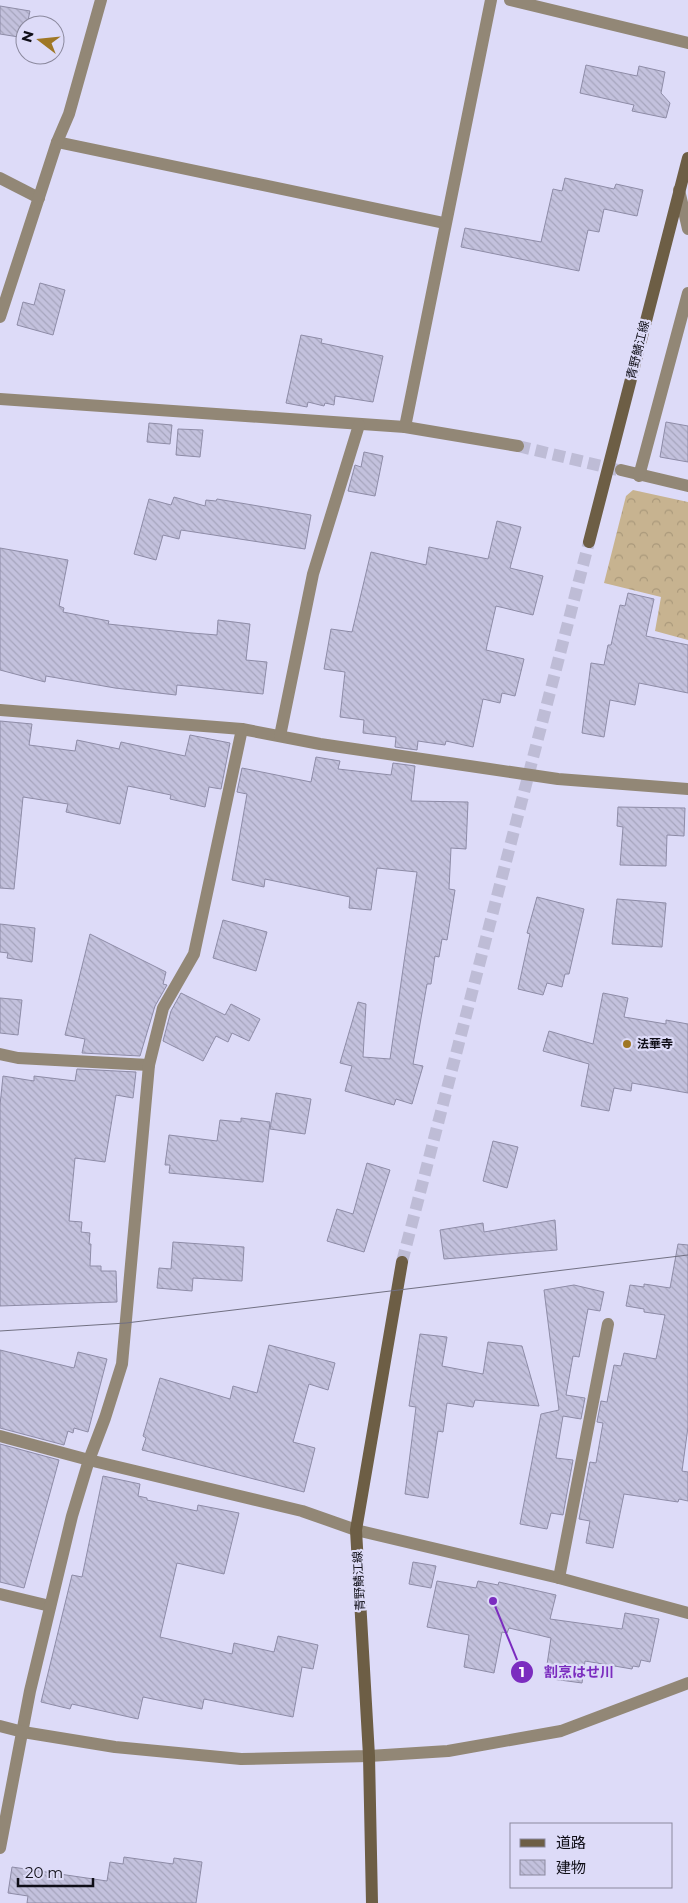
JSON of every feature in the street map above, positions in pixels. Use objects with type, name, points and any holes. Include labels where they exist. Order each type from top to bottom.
[{"type":"main road","name":"青野鯖江線","points":[[590,542],[678,190],[688,158]]},
{"type":"main road","name":"青野鯖江線","points":[[372,1903],[370,1756],[356,1530],[402,1262]]},
{"type":"street","points":[[0,317],[57,142],[69,114],[101,0]]},
{"type":"street","points":[[404,427],[442,249],[444,223],[491,0]]},
{"type":"street","points":[[510,0],[688,43]]},
{"type":"street","points":[[57,142],[444,223]]},
{"type":"street","points":[[0,178],[39,198]]},
{"type":"street","points":[[678,190],[688,229]]},
{"type":"street","points":[[639,476],[688,293]]},
{"type":"street","points":[[0,399],[404,427],[518,446]]},
{"type":"street","points":[[280,736],[313,574],[359,425]]},
{"type":"street","points":[[621,470],[639,476],[688,486]]},
{"type":"street","points":[[0,710],[242,729],[558,779],[688,789]]},
{"type":"street","points":[[0,1848],[30,1691],[50,1606],[88,1460],[122,1364],[148,1065],[163,1008],[194,954],[242,729]]},
{"type":"street","points":[[0,1054],[18,1058],[148,1065]]},
{"type":"street","points":[[559,1578],[608,1324]]},
{"type":"street","points":[[0,1436],[88,1460],[302,1511],[356,1530],[559,1578],[688,1612]]},
{"type":"street","points":[[0,1594],[50,1606]]},
{"type":"street","points":[[0,1726],[23,1732],[116,1747],[241,1759],[370,1756],[448,1751],[561,1730],[688,1683]]},
{"type":"green space","points":[[633,490],[688,502],[688,640],[655,631],[661,597],[604,583],[626,496]]},
{"type":"building","points":[[0,6],[30,11],[29,15],[15,15],[15,36],[0,34]]},
{"type":"building","points":[[586,65],[637,76],[639,66],[665,72],[661,93],[670,103],[666,118],[632,111],[634,105],[580,93]]},
{"type":"building","points":[[565,178],[614,189],[616,184],[643,190],[637,216],[604,209],[599,232],[588,230],[579,271],[461,247],[465,228],[541,242],[553,189],[562,191]]},
{"type":"building","points":[[40,283],[65,290],[53,335],[17,325],[23,302],[34,305]]},
{"type":"building","points":[[301,335],[322,339],[321,343],[383,356],[373,402],[335,396],[334,405],[325,403],[324,406],[308,402],[307,407],[286,403]]},
{"type":"building","points":[[666,422],[688,426],[688,462],[660,457]]},
{"type":"building","points":[[149,423],[172,425],[170,444],[147,442]]},
{"type":"building","points":[[178,429],[203,430],[200,457],[176,455]]},
{"type":"building","points":[[364,452],[383,456],[375,496],[348,491],[355,465],[361,467]]},
{"type":"building","points":[[174,497],[205,506],[206,500],[216,501],[217,499],[311,515],[305,549],[181,530],[179,539],[163,535],[156,560],[134,554],[149,499],[171,505]]},
{"type":"building","points":[[497,521],[521,527],[510,568],[543,576],[533,615],[496,606],[486,650],[524,659],[515,696],[502,693],[500,703],[483,699],[473,747],[446,741],[445,745],[418,741],[417,750],[395,747],[396,737],[363,733],[364,720],[340,717],[345,672],[324,669],[331,629],[352,632],[371,552],[426,565],[429,547],[488,559]]},
{"type":"building","points":[[0,548],[68,560],[59,606],[64,608],[63,612],[109,621],[108,624],[217,635],[218,620],[250,624],[246,660],[267,662],[263,694],[177,685],[176,695],[115,688],[46,676],[45,682],[0,670]]},
{"type":"building","points":[[628,593],[654,599],[646,636],[688,645],[688,693],[639,683],[635,705],[610,700],[604,737],[582,733],[591,663],[604,665],[608,645],[611,645],[620,605],[625,606]]},
{"type":"building","points":[[0,721],[32,724],[29,745],[75,751],[77,740],[119,749],[121,742],[185,756],[190,735],[230,743],[221,789],[209,787],[205,807],[170,799],[171,795],[128,786],[120,824],[66,812],[68,804],[23,797],[14,889],[0,888]]},
{"type":"building","points":[[316,757],[340,761],[338,769],[391,775],[393,763],[415,766],[411,801],[468,802],[466,849],[451,848],[449,889],[455,890],[447,940],[442,939],[439,957],[435,956],[431,984],[427,984],[413,1064],[423,1066],[412,1104],[396,1099],[394,1105],[345,1091],[352,1066],[340,1063],[358,1002],[366,1004],[363,1057],[390,1059],[417,872],[377,868],[371,910],[349,908],[350,897],[265,879],[264,887],[232,880],[247,794],[237,792],[242,768],[311,782]]},
{"type":"building","points":[[618,807],[685,808],[684,836],[667,835],[666,866],[620,865],[623,827],[617,826]]},
{"type":"building","points":[[537,897],[584,909],[569,974],[565,974],[562,987],[547,983],[543,995],[518,989],[530,934],[527,933]]},
{"type":"building","points":[[617,899],[666,903],[662,947],[612,944]]},
{"type":"building","points":[[223,920],[267,932],[256,971],[213,958]]},
{"type":"building","points":[[0,924],[35,928],[32,962],[7,958],[8,953],[0,952]]},
{"type":"building","points":[[90,934],[166,972],[163,984],[167,985],[155,1006],[140,1056],[82,1053],[85,1039],[65,1035]]},
{"type":"building","points":[[181,993],[225,1015],[231,1004],[260,1019],[249,1041],[232,1033],[228,1042],[216,1036],[203,1061],[163,1041],[171,1011]]},
{"type":"building","points":[[603,993],[628,998],[624,1017],[666,1024],[666,1020],[688,1024],[688,1093],[632,1083],[631,1091],[614,1088],[609,1111],[581,1106],[589,1064],[543,1051],[549,1031],[593,1044]]},
{"type":"building","points":[[0,998],[22,1000],[18,1035],[0,1033]]},
{"type":"building","points":[[77,1069],[136,1072],[133,1098],[116,1095],[105,1162],[75,1158],[69,1221],[82,1222],[81,1232],[90,1233],[90,1266],[101,1266],[101,1271],[116,1271],[117,1302],[0,1306],[0,1105],[3,1076],[34,1081],[34,1076],[75,1081]]},
{"type":"building","points":[[276,1093],[311,1099],[305,1134],[270,1129]]},
{"type":"building","points":[[241,1118],[270,1122],[263,1182],[169,1173],[170,1165],[165,1165],[169,1135],[217,1141],[220,1120],[241,1122]]},
{"type":"building","points":[[493,1141],[518,1147],[507,1188],[483,1181]]},
{"type":"building","points":[[367,1163],[390,1170],[364,1252],[327,1241],[337,1209],[353,1214]]},
{"type":"building","points":[[555,1220],[557,1250],[444,1259],[440,1230],[483,1223],[484,1232]]},
{"type":"building","points":[[173,1242],[244,1247],[242,1281],[193,1278],[192,1291],[157,1288],[159,1268],[171,1269]]},
{"type":"building","points":[[678,1244],[688,1245],[688,1427],[682,1471],[688,1472],[688,1501],[679,1499],[678,1502],[624,1494],[613,1548],[586,1543],[590,1521],[579,1519],[590,1462],[596,1463],[603,1423],[597,1422],[601,1401],[607,1402],[614,1365],[621,1366],[624,1353],[656,1359],[665,1315],[644,1312],[644,1309],[626,1306],[630,1285],[644,1287],[644,1284],[670,1288]]},
{"type":"building","points":[[574,1285],[604,1292],[600,1311],[588,1309],[579,1357],[573,1356],[566,1395],[585,1398],[581,1419],[563,1416],[556,1458],[573,1460],[563,1515],[551,1513],[547,1529],[520,1524],[541,1414],[559,1410],[544,1290]]},
{"type":"building","points":[[420,1334],[447,1337],[442,1366],[483,1374],[488,1342],[522,1346],[539,1406],[475,1400],[473,1407],[447,1403],[443,1432],[438,1431],[428,1498],[405,1494],[416,1407],[409,1406]]},
{"type":"building","points":[[269,1345],[335,1363],[328,1390],[309,1384],[293,1442],[315,1448],[304,1492],[142,1450],[146,1438],[143,1436],[160,1378],[230,1399],[233,1386],[257,1393]]},
{"type":"building","points":[[0,1350],[74,1368],[78,1352],[107,1359],[88,1432],[74,1428],[73,1433],[68,1431],[64,1445],[0,1428]]},
{"type":"building","points":[[0,1444],[59,1460],[24,1588],[0,1582]]},
{"type":"building","points":[[103,1476],[140,1484],[138,1496],[147,1498],[147,1500],[197,1511],[198,1505],[239,1513],[224,1574],[177,1563],[160,1637],[232,1654],[234,1643],[274,1652],[278,1636],[318,1645],[313,1669],[302,1667],[293,1717],[204,1699],[202,1709],[143,1697],[138,1719],[72,1704],[70,1709],[41,1702],[72,1575],[82,1577]]},
{"type":"building","points":[[413,1562],[436,1566],[431,1588],[409,1584]]},
{"type":"building","points":[[437,1581],[476,1588],[478,1581],[498,1585],[499,1582],[556,1595],[550,1619],[622,1629],[625,1613],[659,1619],[650,1662],[641,1660],[639,1667],[633,1666],[632,1669],[585,1661],[582,1683],[545,1678],[551,1638],[509,1628],[507,1633],[502,1632],[494,1673],[464,1667],[469,1635],[427,1627]]},
{"type":"building","points":[[124,1857],[173,1864],[174,1858],[202,1862],[196,1903],[27,1903],[28,1896],[8,1893],[12,1867],[107,1881],[110,1862],[123,1864]]},
{"type":"tunnel","points":[[518,446],[618,470]]},
{"type":"tunnel","points":[[402,1262],[589,542]]},
{"type":"tram line","points":[[0,1331],[126,1323],[688,1255]]},
{"type":"place","name":"法華寺","points":[[627,1044]]},
{"type":"place","name":"割烹はせ川","points":[[493,1601]]}]
